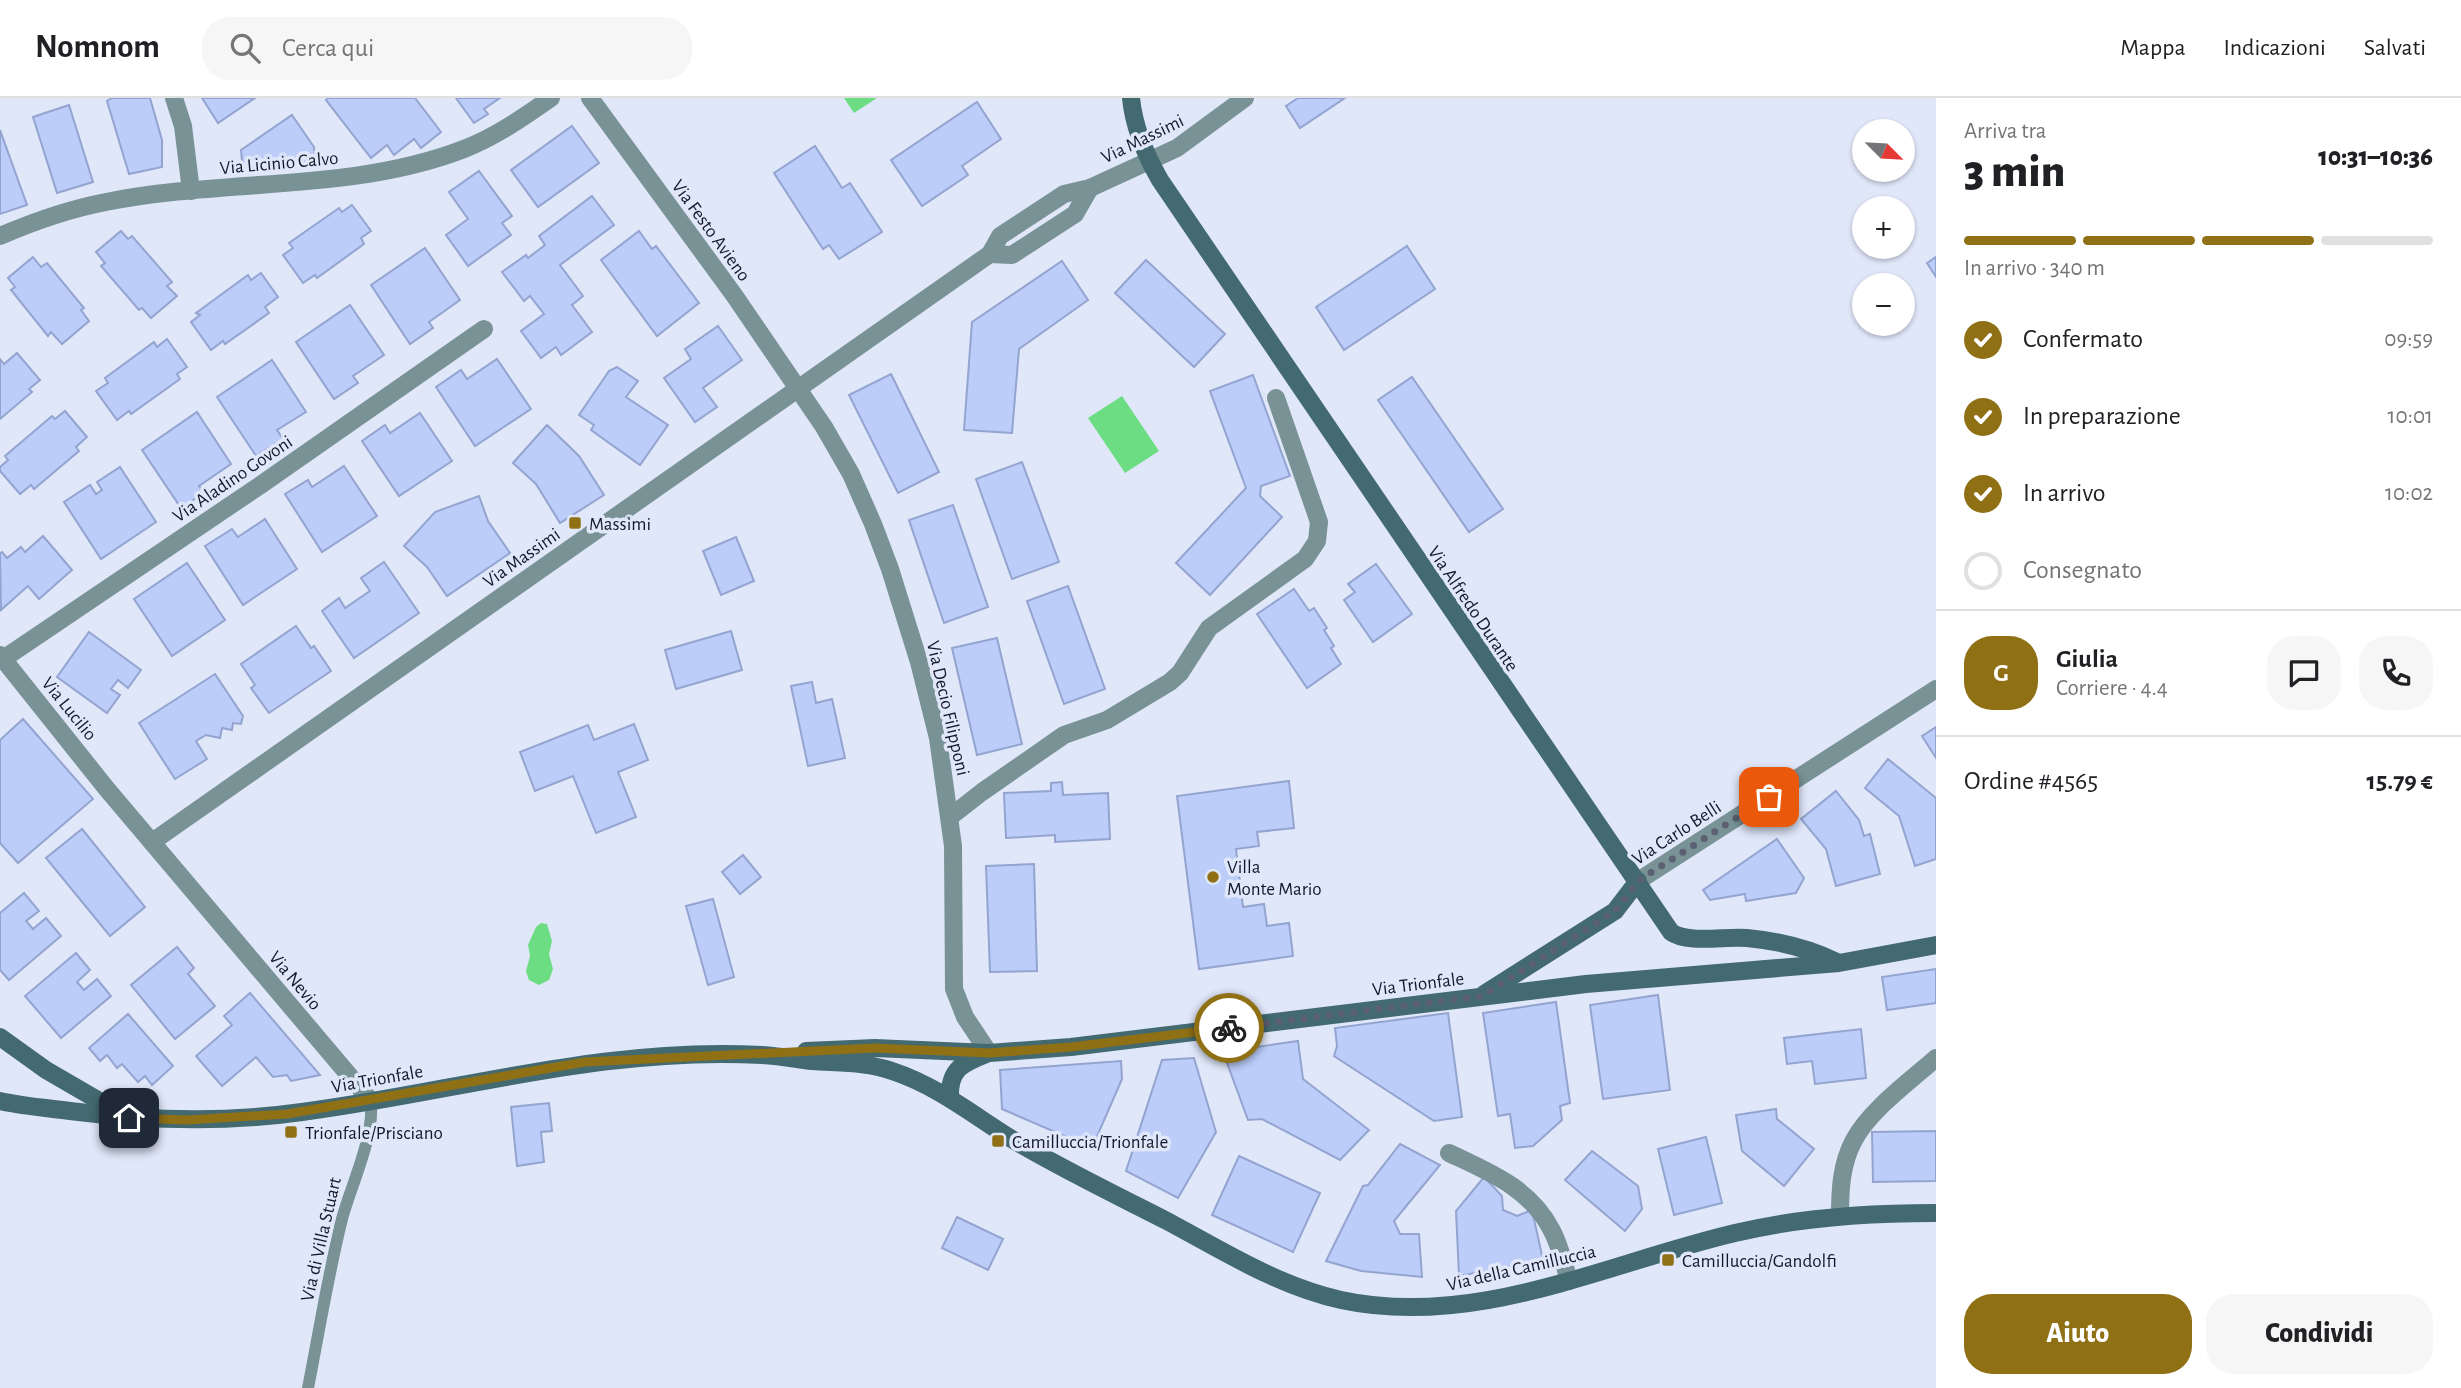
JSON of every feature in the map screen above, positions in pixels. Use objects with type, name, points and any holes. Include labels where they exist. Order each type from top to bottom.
[{"type":"main road","name":"Via Alfredo Durante","points":[[1131,98],[1138,132],[1149,161],[1396,531],[1638,881],[1668,929],[1674,935],[1686,938],[1739,937],[1783,943],[1814,951],[1839,963]]},
{"type":"main road","name":"Via Carlo Belli","points":[[1482,996],[1615,911],[1638,881]]},
{"type":"main road","name":"Via Trionfale","points":[[3,1097],[129,1118],[239,1118],[308,1111],[585,1062],[875,1048],[989,1053],[1071,1047],[1599,983],[1839,963],[1936,945]]},
{"type":"main road","points":[[0,1037],[46,1070],[129,1118]]},
{"type":"main road","name":"Via Trionfale","points":[[761,1055],[880,1067],[918,1081],[950,1097],[950,1080],[956,1071],[969,1060],[989,1053]]},
{"type":"main road","name":"Via della Camilluccia","points":[[950,1097],[1040,1156],[1264,1273],[1320,1294],[1375,1306],[1424,1308],[1477,1301],[1569,1281],[1731,1234],[1789,1222],[1840,1216],[1936,1213]]},
{"type":"street","points":[[174,98],[183,126],[191,191]]},
{"type":"street","name":"Via Licinio Calvo","points":[[0,236],[31,222],[108,201],[362,175],[424,161],[477,144],[551,98]]},
{"type":"street","name":"Via Festo Avieno","points":[[590,98],[734,295],[798,389]]},
{"type":"street","name":"Via Massimi","points":[[152,842],[990,254],[1000,236],[1064,194],[1090,188],[1197,135],[1245,98]]},
{"type":"street","name":"Via Aladino Govoni","points":[[1,657],[262,484],[484,329]]},
{"type":"street","name":"Via Decio Filipponi","points":[[798,389],[824,427],[850,474],[890,569],[930,704],[950,817],[954,856],[954,989],[965,1017],[989,1053]]},
{"type":"street","points":[[950,817],[1064,735],[1107,720],[1170,682],[1180,673],[1209,628],[1305,559],[1317,541],[1319,522],[1276,398]]},
{"type":"street","name":"Via Lucilio","points":[[1,657],[152,842]]},
{"type":"street","name":"Via Carlo Belli","points":[[1638,881],[1936,689]]},
{"type":"street","name":"Via Nevio","points":[[152,842],[370,1100]]},
{"type":"street","points":[[1840,1216],[1842,1177],[1854,1140],[1870,1119],[1936,1058]]},
{"type":"street","points":[[1449,1153],[1515,1186],[1535,1205],[1551,1229],[1569,1281]]},
{"type":"lane","name":"Via di Villa Stuart","points":[[309,1388],[342,1218],[369,1130],[372,1108],[370,1100]]},
{"type":"shaded area","points":[[844,98],[877,98],[854,113]]},
{"type":"shaded area","points":[[1122,396],[1159,451],[1125,473],[1088,418]]},
{"type":"shaded area","points":[[541,923],[547,924],[552,941],[549,954],[553,969],[549,980],[539,985],[529,980],[526,971],[530,956],[528,945],[536,927]]},
{"type":"building","points":[[112,98],[150,98],[162,140],[162,167],[129,174],[107,101]]},
{"type":"building","points":[[202,98],[255,98],[218,123]]},
{"type":"building","points":[[415,98],[441,132],[421,148],[414,139],[394,155],[387,145],[371,158],[326,100]]},
{"type":"building","points":[[456,98],[500,98],[484,109],[488,114],[474,123]]},
{"type":"building","points":[[1298,98],[1345,98],[1300,128],[1286,106]]},
{"type":"building","points":[[977,102],[1001,139],[962,166],[968,175],[922,206],[891,160]]},
{"type":"building","points":[[69,105],[93,182],[57,193],[33,117]]},
{"type":"building","points":[[292,115],[314,147],[316,164],[243,172],[241,150]]},
{"type":"building","points":[[572,126],[599,163],[538,207],[511,170]]},
{"type":"building","points":[[0,130],[27,205],[0,214]]},
{"type":"building","points":[[815,146],[842,188],[850,183],[882,232],[839,259],[829,245],[823,249],[774,173]]},
{"type":"building","points":[[479,171],[512,216],[502,223],[511,235],[468,266],[446,235],[468,219],[449,192]]},
{"type":"building","points":[[592,196],[614,225],[560,265],[583,296],[572,305],[592,332],[561,355],[556,347],[541,358],[521,331],[544,314],[530,296],[524,301],[502,272],[545,245],[539,236]]},
{"type":"building","points":[[352,205],[371,231],[361,238],[364,244],[317,278],[315,275],[303,283],[283,255],[293,248],[289,243],[339,208],[342,212]]},
{"type":"building","points":[[121,231],[128,239],[132,236],[172,282],[167,286],[177,296],[151,318],[142,308],[139,310],[101,266],[105,263],[96,252]]},
{"type":"building","points":[[639,231],[652,249],[656,246],[699,303],[657,336],[601,260]]},
{"type":"building","points":[[1407,246],[1435,289],[1344,350],[1316,307]]},
{"type":"building","points":[[425,248],[460,300],[429,322],[433,328],[410,344],[371,285]]},
{"type":"building","points":[[33,257],[41,267],[47,263],[84,308],[81,310],[89,321],[62,344],[51,332],[48,336],[11,290],[15,287],[8,278]]},
{"type":"building","points":[[1936,257],[1936,277],[1927,263]]},
{"type":"building","points":[[1146,260],[1225,334],[1194,367],[1115,293]]},
{"type":"building","points":[[1062,261],[1088,300],[1019,349],[1012,433],[964,430],[972,322]]},
{"type":"building","points":[[261,273],[278,297],[265,307],[269,313],[225,344],[223,341],[211,350],[191,322],[200,315],[196,313],[248,275],[251,280]]},
{"type":"building","points":[[350,305],[384,355],[353,376],[358,383],[334,399],[296,342]]},
{"type":"building","points":[[718,326],[742,360],[703,388],[717,407],[695,422],[664,378],[691,359],[685,349]]},
{"type":"building","points":[[167,339],[187,367],[177,374],[180,379],[131,414],[129,411],[117,420],[96,391],[108,383],[105,378],[154,342],[157,347]]},
{"type":"building","points":[[17,353],[40,380],[29,389],[32,392],[0,419],[0,359],[4,364]]},
{"type":"building","points":[[497,359],[531,409],[475,446],[436,387],[461,370],[467,379]]},
{"type":"building","points":[[272,360],[306,412],[277,430],[283,439],[256,456],[217,397]]},
{"type":"building","points":[[617,367],[638,381],[626,397],[668,425],[640,465],[591,430],[594,425],[579,415],[609,371]]},
{"type":"building","points":[[891,374],[939,472],[898,493],[849,395]]},
{"type":"building","points":[[1253,375],[1290,476],[1261,486],[1260,496],[1282,517],[1210,595],[1176,563],[1246,488],[1210,391]]},
{"type":"building","points":[[1412,377],[1503,509],[1469,532],[1378,400]]},
{"type":"building","points":[[65,411],[87,437],[76,447],[79,451],[34,489],[31,485],[20,494],[0,471],[0,467],[8,460],[5,456],[52,416],[55,419]]},
{"type":"building","points":[[197,412],[231,464],[199,486],[204,493],[181,508],[142,450]]},
{"type":"building","points":[[420,413],[452,461],[399,496],[362,441],[385,425],[390,433]]},
{"type":"building","points":[[547,425],[579,456],[604,495],[560,523],[536,484],[513,463]]},
{"type":"building","points":[[1022,462],[1059,562],[1012,579],[976,479]]},
{"type":"building","points":[[344,466],[377,516],[322,552],[285,494],[308,480],[312,487]]},
{"type":"building","points":[[120,467],[156,522],[101,559],[64,502],[90,485],[96,494],[102,490],[97,482]]},
{"type":"building","points":[[479,496],[488,521],[510,553],[447,596],[427,567],[404,546],[435,512]]},
{"type":"building","points":[[953,505],[988,607],[944,623],[909,520]]},
{"type":"building","points":[[265,519],[297,569],[243,605],[205,546],[232,529],[238,537]]},
{"type":"building","points":[[43,536],[72,570],[39,599],[28,586],[1,610],[0,553],[7,558],[21,547],[25,552]]},
{"type":"building","points":[[736,537],[754,581],[721,595],[703,551]]},
{"type":"building","points":[[384,562],[419,613],[354,658],[322,611],[339,598],[345,608],[370,591],[361,578]]},
{"type":"building","points":[[187,563],[225,620],[172,656],[134,599]]},
{"type":"building","points":[[1376,564],[1412,614],[1373,642],[1344,600],[1355,592],[1348,584]]},
{"type":"building","points":[[1068,586],[1105,689],[1064,704],[1027,601]]},
{"type":"building","points":[[1294,589],[1309,611],[1314,608],[1327,628],[1324,630],[1334,646],[1331,648],[1341,664],[1307,688],[1257,614]]},
{"type":"building","points":[[296,626],[331,671],[269,713],[251,688],[255,685],[241,664]]},
{"type":"building","points":[[731,631],[742,670],[676,689],[665,650]]},
{"type":"building","points":[[89,632],[141,670],[128,688],[118,680],[111,689],[120,695],[107,713],[57,677]]},
{"type":"building","points":[[997,638],[1022,744],[977,755],[952,648]]},
{"type":"building","points":[[215,674],[243,716],[241,724],[233,723],[232,730],[222,728],[220,738],[206,735],[196,741],[207,759],[175,779],[139,723]]},
{"type":"building","points":[[812,682],[816,703],[832,699],[845,758],[808,766],[791,686]]},
{"type":"building","points":[[23,719],[93,799],[18,863],[0,843],[0,740]]},
{"type":"building","points":[[634,724],[648,760],[618,772],[636,817],[596,833],[573,776],[535,791],[520,752],[588,725],[594,740]]},
{"type":"building","points":[[1936,727],[1936,758],[1922,736]]},
{"type":"building","points":[[1888,759],[1936,798],[1936,859],[1915,866],[1899,816],[1865,788]]},
{"type":"building","name":"Villa Monte Mario","points":[[1289,781],[1294,828],[1257,832],[1259,846],[1236,849],[1243,907],[1264,904],[1267,926],[1289,923],[1293,956],[1199,969],[1177,796]]},
{"type":"building","points":[[1062,782],[1063,795],[1108,793],[1110,839],[1055,842],[1055,835],[1006,838],[1004,793],[1051,791],[1051,783]]},
{"type":"building","points":[[1836,791],[1859,820],[1864,836],[1870,834],[1880,874],[1836,886],[1826,849],[1801,819]]},
{"type":"building","points":[[82,829],[145,907],[110,936],[46,858]]},
{"type":"building","points":[[1777,839],[1804,878],[1796,893],[1746,901],[1745,894],[1710,900],[1703,890]]},
{"type":"building","points":[[743,855],[761,877],[740,894],[722,872]]},
{"type":"building","points":[[1034,864],[1037,971],[990,972],[986,866]]},
{"type":"building","points":[[24,893],[39,911],[26,921],[33,929],[46,918],[61,936],[9,980],[0,970],[0,913]]},
{"type":"building","points":[[713,899],[734,977],[708,985],[686,906]]},
{"type":"building","points":[[177,947],[194,968],[188,974],[215,1006],[175,1039],[131,985]]},
{"type":"building","points":[[76,953],[90,970],[77,982],[84,990],[97,979],[111,996],[61,1038],[25,996]]},
{"type":"building","points":[[1936,969],[1936,1003],[1887,1010],[1882,977]]},
{"type":"building","points":[[250,993],[320,1075],[291,1081],[287,1075],[273,1077],[256,1057],[222,1086],[196,1056],[232,1025],[224,1016]]},
{"type":"building","points":[[1658,995],[1670,1090],[1603,1099],[1590,1005]]},
{"type":"building","points":[[1556,1002],[1570,1103],[1560,1106],[1562,1120],[1533,1146],[1515,1148],[1510,1114],[1498,1116],[1483,1013]]},
{"type":"building","points":[[1448,1013],[1462,1117],[1434,1121],[1334,1056],[1337,1046],[1335,1028]]},
{"type":"building","points":[[128,1014],[173,1066],[152,1085],[145,1076],[138,1082],[122,1064],[117,1068],[107,1055],[100,1061],[89,1048]]},
{"type":"building","points":[[1861,1029],[1866,1078],[1815,1084],[1812,1061],[1787,1064],[1784,1038]]},
{"type":"building","points":[[1298,1041],[1303,1079],[1369,1130],[1340,1160],[1262,1119],[1248,1120],[1223,1052]]},
{"type":"building","points":[[1194,1058],[1216,1132],[1178,1198],[1126,1171],[1162,1060]]},
{"type":"building","points":[[1121,1061],[1122,1079],[1092,1148],[1002,1109],[1000,1070]]},
{"type":"building","points":[[549,1103],[552,1131],[541,1132],[544,1162],[517,1166],[511,1107]]},
{"type":"building","points":[[1776,1109],[1777,1119],[1814,1149],[1784,1186],[1742,1151],[1736,1115]]},
{"type":"building","points":[[1936,1131],[1936,1181],[1873,1182],[1872,1132]]},
{"type":"building","points":[[1706,1137],[1722,1203],[1674,1215],[1658,1149]]},
{"type":"building","points":[[1400,1144],[1440,1165],[1394,1221],[1400,1234],[1419,1234],[1422,1277],[1361,1271],[1326,1261],[1363,1186],[1368,1185]]},
{"type":"building","points":[[1592,1151],[1638,1186],[1642,1209],[1625,1231],[1565,1180]]},
{"type":"building","points":[[1239,1156],[1320,1193],[1293,1252],[1212,1215]]},
{"type":"building","points":[[1484,1177],[1502,1196],[1503,1210],[1517,1216],[1532,1210],[1543,1260],[1459,1276],[1456,1211]]},
{"type":"building","points":[[957,1217],[1003,1239],[988,1270],[942,1248]]},
{"type":"way so far","points":[[1229,1028],[1482,996],[1615,911],[1638,881],[1769,797]]},
{"type":"place","name":"Massimi","points":[[575,523]]},
{"type":"place","name":"Villa Monte Mario","points":[[1213,877]]},
{"type":"place","name":"Trionfale/Prisciano","points":[[291,1132]]},
{"type":"place","name":"Camilluccia/Trionfale","points":[[998,1141]]},
{"type":"place","name":"Camilluccia/Gandolfi","points":[[1668,1260]]},
{"type":"route","points":[[129,1118],[187,1120],[287,1114],[585,1062],[875,1048],[989,1053],[1071,1047],[1229,1028]]}]
